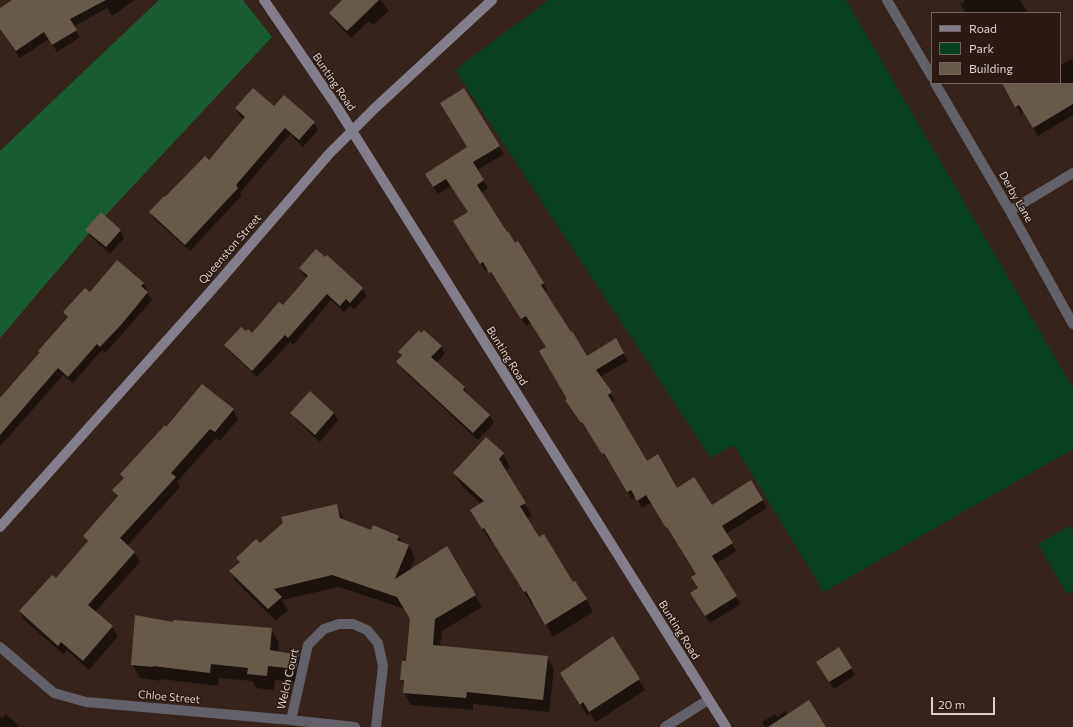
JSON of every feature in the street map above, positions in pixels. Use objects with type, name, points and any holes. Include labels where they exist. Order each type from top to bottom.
[{"type":"main road","name":"Bunting Road","points":[[264,0],[337,106],[726,727]]},
{"type":"main road","name":"Queenston Street","points":[[0,527],[210,292],[329,154],[375,108],[492,0]]},
{"type":"street","points":[[887,0],[931,75]]},
{"type":"street","name":"Derby Lane","points":[[936,84],[1010,211],[1073,324]]},
{"type":"street","points":[[1010,211],[1073,173]]},
{"type":"street","name":"Welch Court","points":[[291,720],[308,646],[324,629],[339,624],[353,624],[368,630],[378,643],[383,666],[376,727]]},
{"type":"street","name":"Chloe Street","points":[[0,647],[54,694],[86,702],[355,727]]},
{"type":"street","points":[[665,727],[708,700]]},
{"type":"green space","points":[[159,0],[243,0],[272,37],[90,232],[0,338],[0,151]]},
{"type":"green space","points":[[549,0],[846,0],[1073,388],[1073,449],[824,592],[734,445],[711,458],[455,70]]},
{"type":"green space","points":[[1070,526],[1073,530],[1073,590],[1067,594],[1038,544]]},
{"type":"building","points":[[12,0],[106,0],[70,19],[77,30],[52,45],[44,32],[16,51],[0,29],[0,8]]},
{"type":"building","points":[[342,0],[379,0],[347,31],[329,13]]},
{"type":"building","points":[[1073,83],[1073,104],[1033,128],[1019,105],[1015,107],[1003,84]]},
{"type":"building","points":[[253,88],[274,106],[284,95],[315,122],[299,140],[285,128],[236,185],[238,188],[185,245],[149,212],[205,156],[209,160],[245,117],[235,108]]},
{"type":"building","points":[[464,88],[500,146],[473,162],[484,180],[477,185],[515,243],[518,241],[544,283],[541,285],[587,356],[616,338],[624,353],[596,370],[612,392],[608,395],[647,461],[658,454],[677,488],[694,477],[712,505],[751,480],[763,500],[722,526],[733,543],[712,556],[737,596],[705,616],[690,593],[698,588],[691,577],[696,574],[667,527],[666,528],[646,495],[637,501],[631,490],[627,492],[604,453],[602,454],[582,422],[581,423],[565,400],[567,399],[539,351],[546,347],[526,316],[521,319],[491,272],[489,273],[483,262],[480,264],[453,221],[468,212],[446,179],[433,187],[425,174],[467,147],[440,103]]},
{"type":"building","points":[[101,212],[121,230],[106,247],[85,230]]},
{"type":"building","points":[[316,249],[325,257],[327,255],[363,288],[350,303],[346,299],[340,306],[327,294],[288,338],[285,335],[252,371],[224,345],[241,327],[246,331],[248,329],[252,333],[279,302],[283,305],[308,276],[299,268]]},
{"type":"building","points":[[117,260],[144,283],[141,286],[148,292],[121,325],[100,347],[97,344],[68,377],[58,368],[0,435],[0,398],[68,317],[63,312],[85,288],[90,292]]},
{"type":"building","points":[[419,330],[421,333],[424,330],[442,346],[431,357],[465,387],[463,390],[490,415],[473,433],[396,362],[402,355],[398,352]]},
{"type":"building","points":[[202,384],[234,409],[215,432],[210,429],[171,473],[176,477],[120,538],[135,552],[88,605],[113,626],[83,661],[61,642],[58,646],[19,611],[52,575],[56,578],[88,541],[83,536],[118,496],[112,490],[124,478],[120,474],[165,425],[166,427]]},
{"type":"building","points":[[310,391],[334,413],[315,435],[290,413]]},
{"type":"building","points":[[486,437],[504,453],[499,459],[526,503],[520,506],[539,537],[544,534],[573,582],[575,581],[587,599],[545,625],[526,591],[524,592],[484,528],[482,529],[470,510],[484,501],[453,473]]},
{"type":"building","points":[[337,504],[340,518],[371,530],[373,525],[399,536],[397,540],[409,545],[395,579],[447,546],[476,595],[435,619],[433,645],[548,656],[543,700],[467,692],[466,698],[403,693],[404,680],[400,680],[402,661],[406,661],[410,619],[397,597],[332,575],[274,589],[282,597],[268,609],[229,571],[240,562],[236,558],[256,539],[260,543],[283,523],[281,517]]},
{"type":"building","points":[[135,615],[173,622],[173,620],[272,628],[270,650],[299,655],[296,669],[268,666],[267,676],[247,674],[248,668],[211,664],[210,673],[153,666],[131,665]]},
{"type":"building","points":[[613,636],[640,679],[589,712],[583,702],[580,705],[560,673]]},
{"type":"building","points":[[839,647],[852,668],[829,682],[816,662]]},
{"type":"building","points":[[809,700],[826,727],[768,727]]}]
